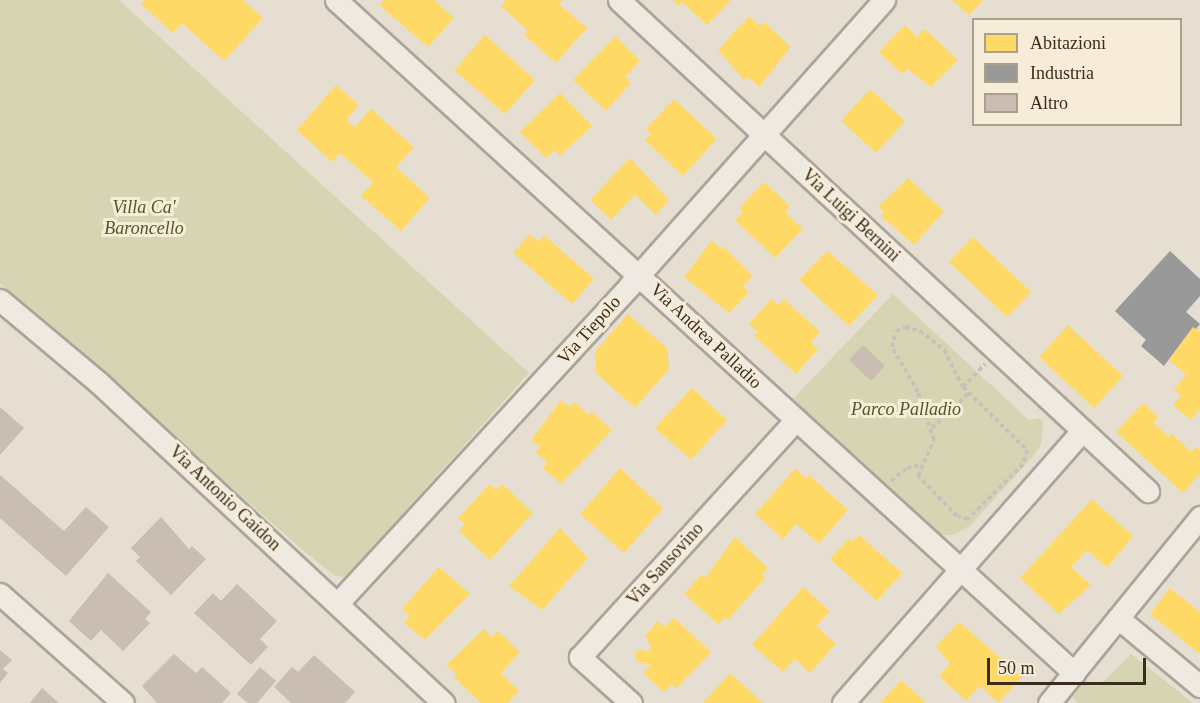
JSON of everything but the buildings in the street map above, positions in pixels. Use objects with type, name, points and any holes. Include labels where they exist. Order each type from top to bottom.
[{"type":"street","name":"Via Luigi Bernini","points":[[619,0],[1148,491]]},
{"type":"street","name":"Via Tiepolo","points":[[338,603],[639,275],[884,0]]},
{"type":"street","name":"Via Andrea Palladio","points":[[341,2],[1074,673]]},
{"type":"street","name":"Via Antonio Gaidon","points":[[0,300],[98,382],[444,703]]},
{"type":"street","name":"Via Sansovino","points":[[630,703],[580,657],[796,420]]},
{"type":"street","points":[[843,703],[1082,431]]},
{"type":"street","points":[[1049,703],[1200,517]]},
{"type":"street","points":[[0,594],[123,703]]},
{"type":"street","points":[[1118,618],[1200,686]]},
{"type":"path","points":[[912,328],[933,339],[950,358],[963,387],[969,393],[1022,444],[1027,456],[1023,464],[968,519],[957,516],[920,481],[919,471],[934,440],[932,428],[918,392],[892,347],[896,331],[912,328]]},
{"type":"path","points":[[963,387],[997,352]]},
{"type":"path","points":[[932,428],[969,393]]},
{"type":"path","points":[[879,495],[907,468],[923,464]]},
{"type":"green space","name":"Villa Ca' Baroncello","points":[[0,0],[119,0],[529,373],[346,577],[335,576],[305,552],[0,283]]},
{"type":"green space","name":"Parco Palladio","points":[[893,294],[1029,420],[1040,418],[1043,423],[1041,444],[1035,454],[969,527],[953,535],[933,535],[788,404]]},
{"type":"green space","points":[[1131,654],[1193,703],[1078,703],[1072,698],[1083,684],[1099,686]]}]
